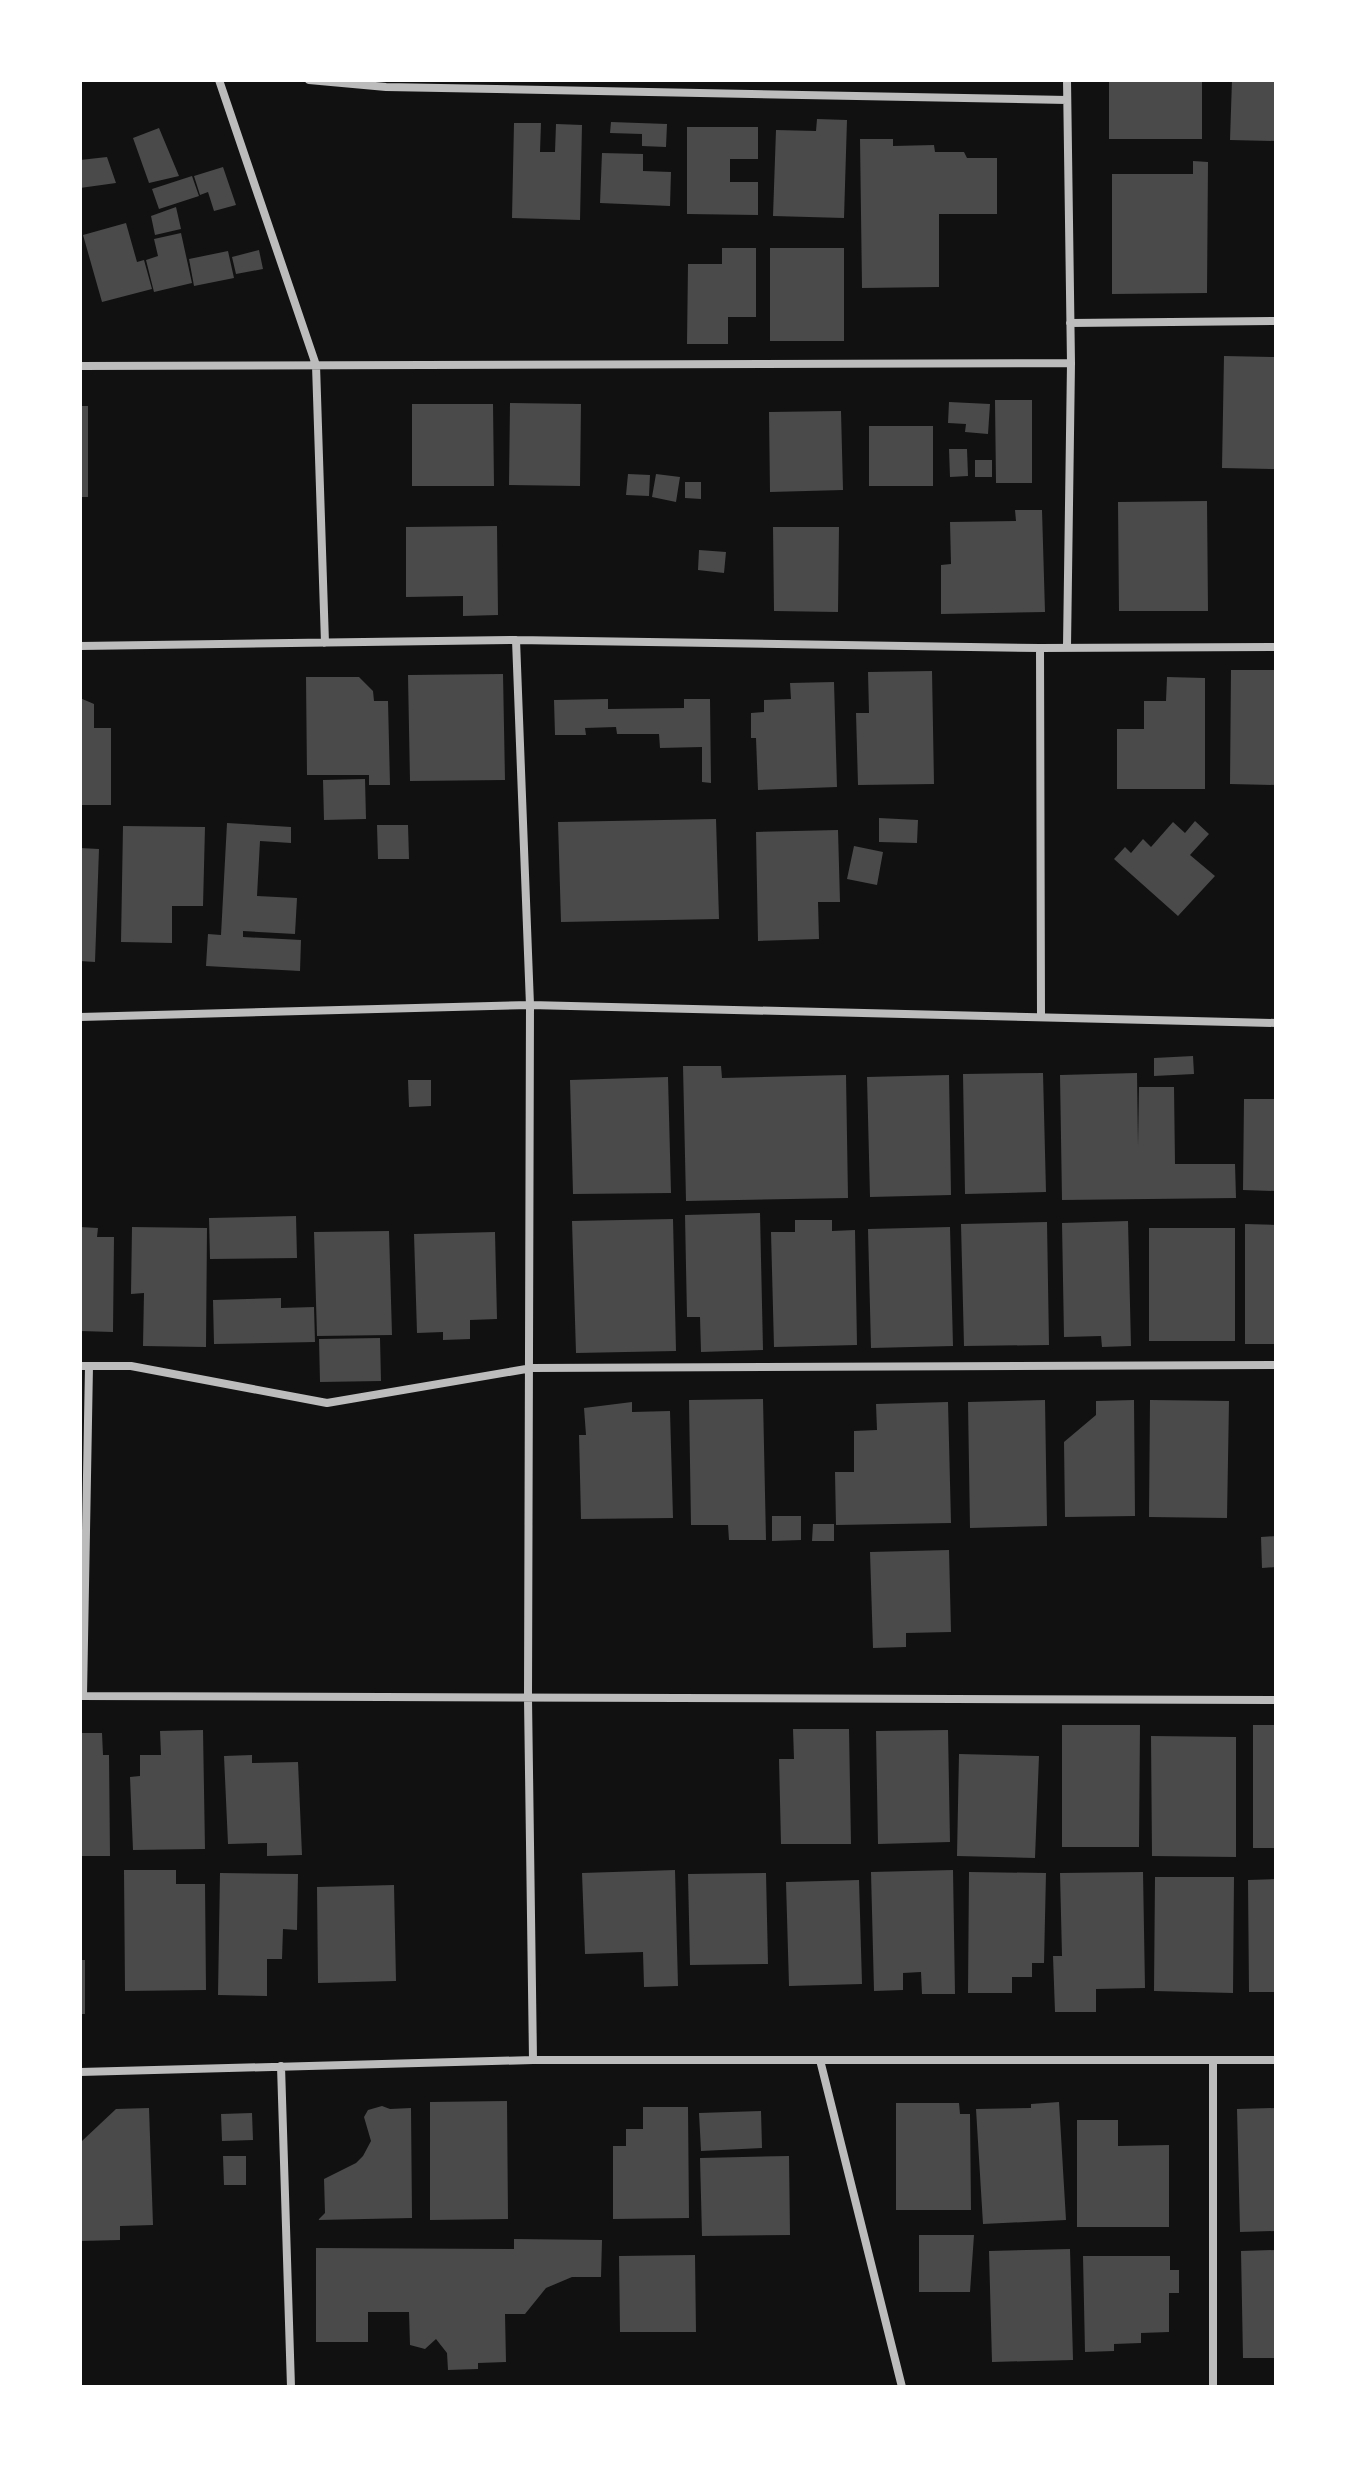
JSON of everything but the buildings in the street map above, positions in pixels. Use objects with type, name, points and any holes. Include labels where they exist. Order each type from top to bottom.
[{"type":"street","points":[[219,80],[316,365],[325,643]]},
{"type":"street","points":[[309,80],[386,87],[1067,100]]},
{"type":"street","points":[[1067,80],[1071,363],[1067,647]]},
{"type":"street","points":[[1070,323],[1276,321]]},
{"type":"street","points":[[80,366],[1071,363]]},
{"type":"street","points":[[80,646],[516,640],[1040,648],[1276,647]]},
{"type":"street","points":[[516,640],[530,1005],[532,1368],[528,1699],[533,2060]]},
{"type":"street","points":[[1040,648],[1041,1016]]},
{"type":"street","points":[[80,1017],[530,1005],[1276,1023]]},
{"type":"street","points":[[1276,1365],[1155,1363],[532,1368],[327,1403],[131,1366],[85,1366],[82,1696],[1276,1700]]},
{"type":"street","points":[[80,2072],[533,2060],[1276,2060]]},
{"type":"street","points":[[820,2060],[902,2387]]},
{"type":"street","points":[[1213,2061],[1213,2387]]},
{"type":"street","points":[[281,2066],[291,2387]]}]
